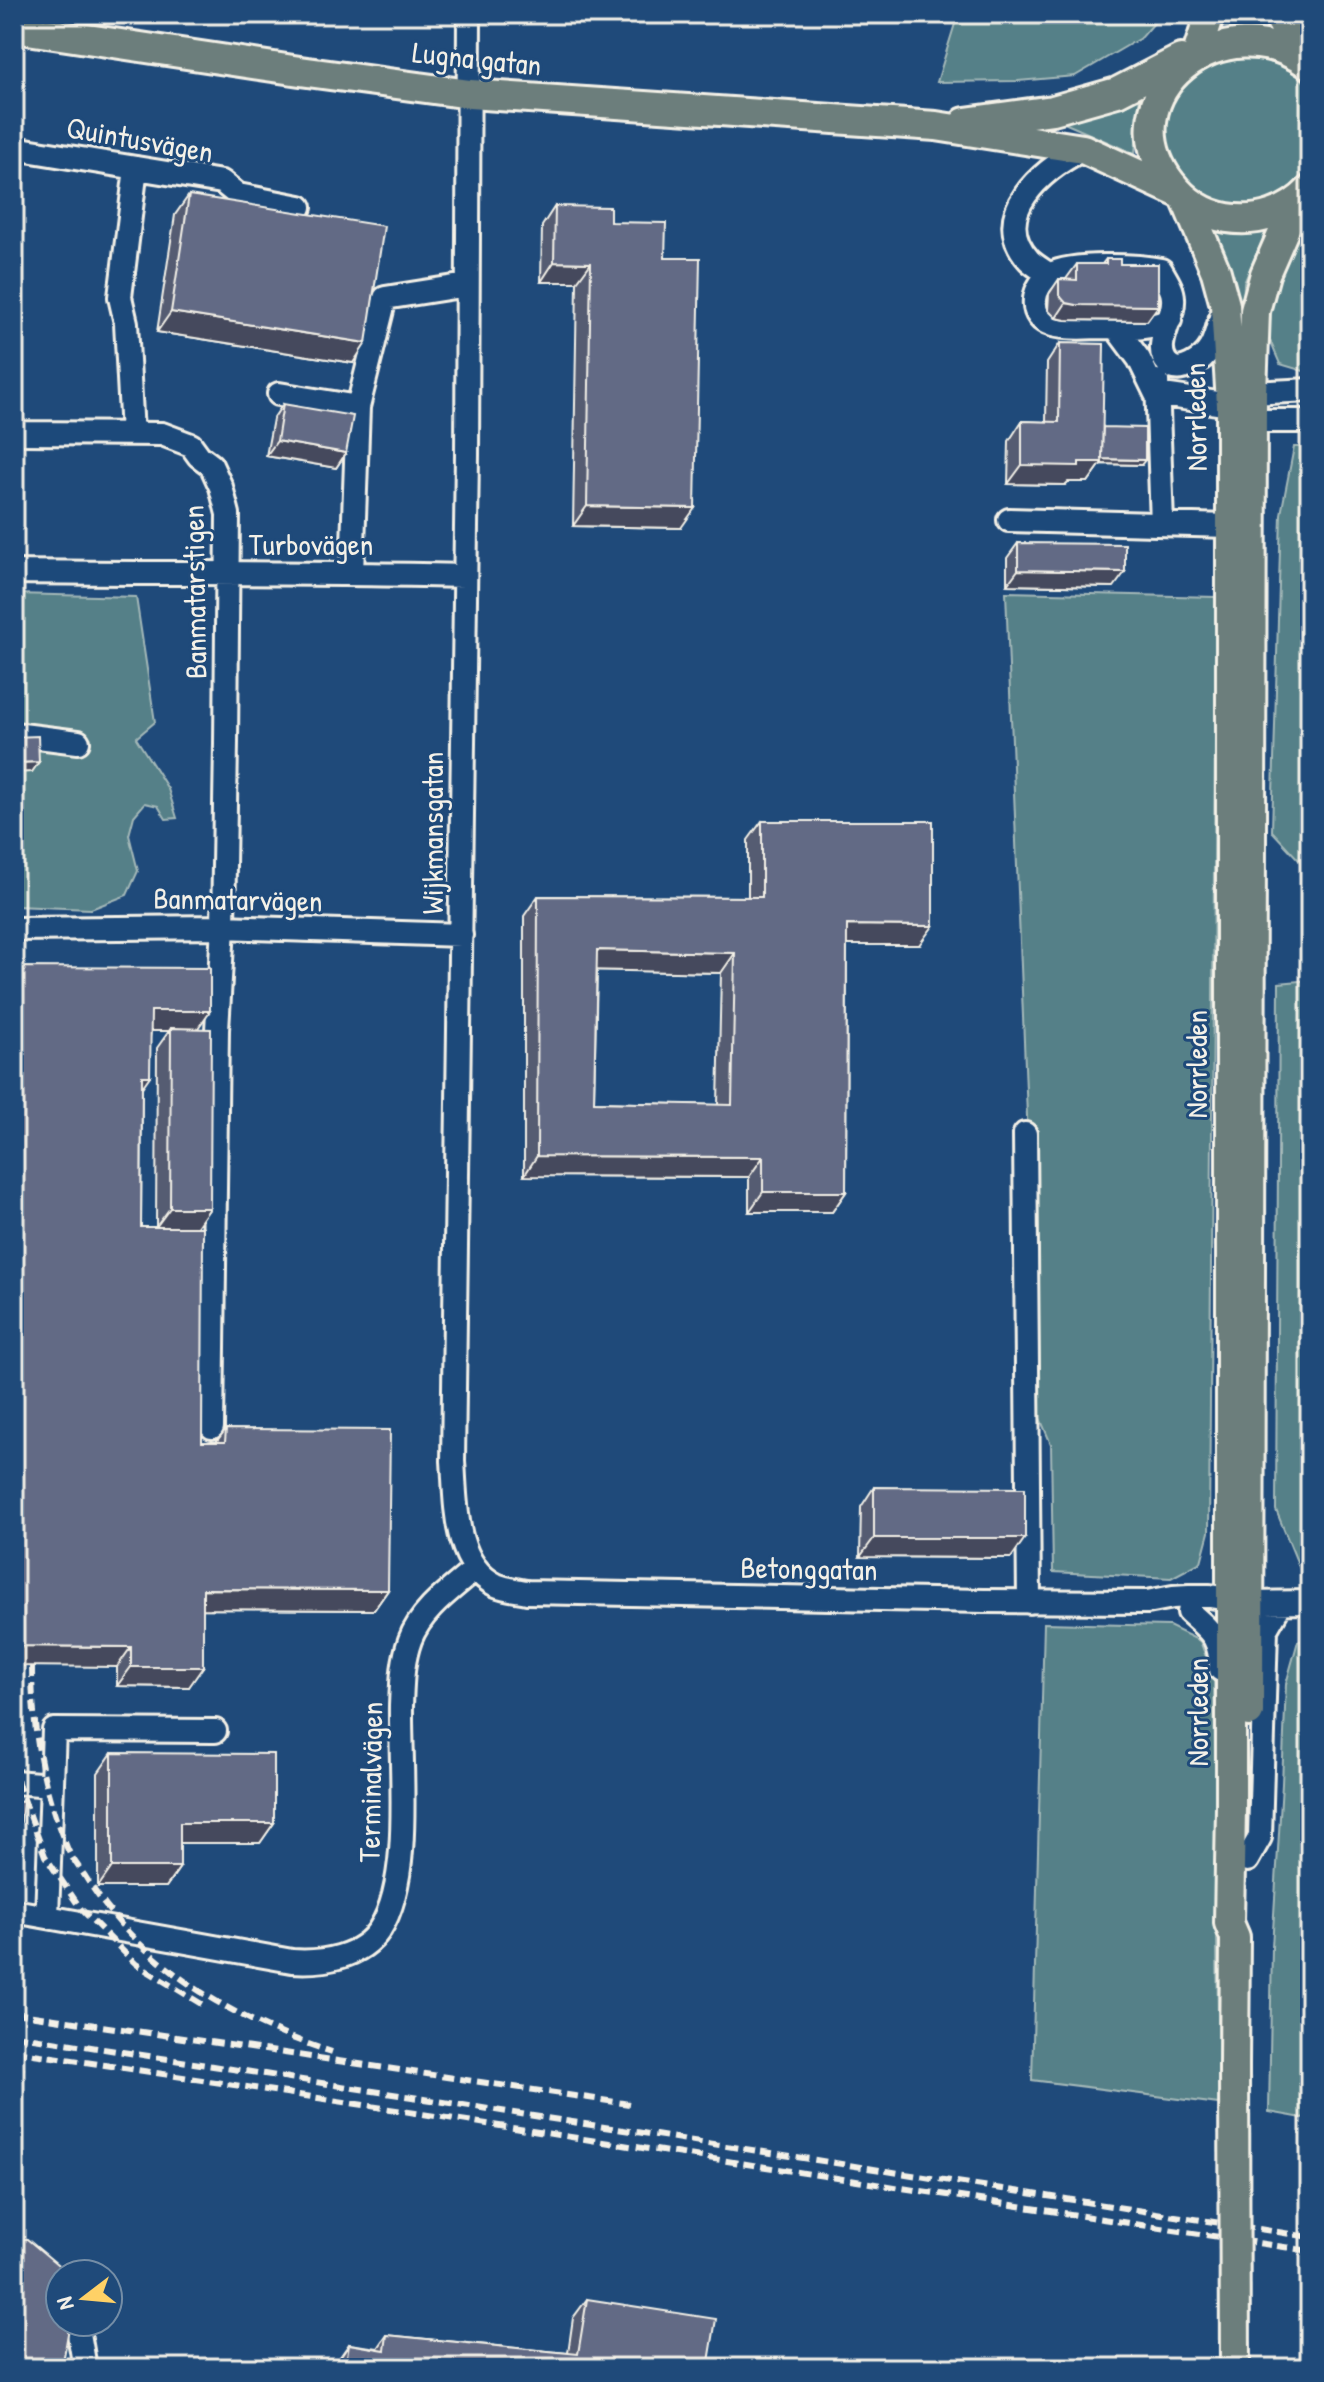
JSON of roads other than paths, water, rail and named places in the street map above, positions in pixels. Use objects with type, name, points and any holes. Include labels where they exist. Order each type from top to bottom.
[{"type":"main road","points":[[1194,52],[1210,14]]},
{"type":"main road","points":[[1277,14],[1306,61]]},
{"type":"main road","name":"Lugna gatan","points":[[14,28],[470,94],[936,126],[1083,149],[1182,196],[1201,209],[1239,220],[1278,213],[1304,196]]},
{"type":"main road","name":"Lugna gatan","points":[[936,126],[1053,110],[1117,92],[1225,39],[1252,37],[1278,43],[1306,61]]},
{"type":"main road","name":"Norrleden","points":[[1194,52],[1170,74],[1158,97],[1152,122],[1154,148],[1164,173],[1182,196],[1216,272],[1245,406],[1237,1603],[1229,1923],[1235,1937],[1235,2368]]},
{"type":"main road","name":"Norrleden","points":[[1235,1937],[1246,1921],[1247,1860],[1237,1603],[1231,1551],[1230,526],[1255,311],[1265,274],[1304,196]]},
{"type":"street","name":"Wijkmansgatan","points":[[469,14],[453,1461],[456,1507],[463,1545],[475,1569]]},
{"type":"street","name":"Quintusvägen","points":[[14,148],[222,182],[238,195],[300,207]]},
{"type":"street","points":[[1050,275],[1030,262],[1018,245],[1015,225],[1020,203],[1040,176],[1083,149]]},
{"type":"street","points":[[132,434],[126,323],[120,297],[136,168]]},
{"type":"street","points":[[1170,320],[1157,326],[1132,329],[1051,325],[1041,321],[1036,314],[1035,299],[1039,285],[1050,275],[1065,269],[1146,267],[1161,270],[1173,295],[1170,320],[1162,350],[1165,361],[1173,368]]},
{"type":"street","points":[[352,573],[358,407],[385,298],[467,285]]},
{"type":"street","points":[[1162,524],[1157,378],[1163,371],[1182,369],[1197,362],[1211,350],[1225,305]]},
{"type":"street","points":[[1116,328],[1139,359],[1156,394]]},
{"type":"street","points":[[1245,406],[1310,390]]},
{"type":"street","points":[[279,394],[358,407]]},
{"type":"street","points":[[1156,394],[1245,406],[1310,421]]},
{"type":"street","name":"Banmatarstigen","points":[[14,430],[21,433],[162,434],[184,441],[211,465],[228,514],[212,1427]]},
{"type":"street","points":[[1009,520],[1230,526]]},
{"type":"street","name":"Turbovägen","points":[[14,572],[464,576]]},
{"type":"street","points":[[14,734],[78,742]]},
{"type":"street","name":"Banmatarvägen","points":[[14,929],[223,927],[461,935]]},
{"type":"street","points":[[1025,1134],[1029,1602]]},
{"type":"street","name":"Betonggatan","points":[[1189,1604],[1217,1580],[1231,1551]]},
{"type":"street","name":"Betonggatan","points":[[475,1569],[496,1585],[527,1592],[1029,1602],[1310,1602]]},
{"type":"street","name":"Terminalvägen","points":[[14,1911],[292,1961],[330,1960],[368,1942],[380,1929],[397,1886],[401,1851],[402,1664],[418,1623],[475,1569]]},
{"type":"street","points":[[1247,1860],[1260,1837],[1266,1629],[1281,1603]]},
{"type":"street","points":[[1189,1604],[1220,1645],[1222,1753],[1231,1799]]},
{"type":"street","points":[[47,1916],[54,1730],[215,1731]]},
{"type":"street","points":[[14,1782],[52,1785]]},
{"type":"street","points":[[80,2338],[85,2368]]},
{"type":"railway","points":[[32,1666],[36,1734],[51,1802],[70,1853],[107,1908],[161,1963],[192,1986],[260,2024],[332,2052]]},
{"type":"railway","points":[[14,1762],[18,1783],[45,1856],[81,1909],[136,1964],[203,2005]]},
{"type":"railway","points":[[14,2013],[629,2104]]},
{"type":"railway","points":[[14,2035],[1310,2237]]},
{"type":"railway","points":[[14,2051],[1310,2251]]},
{"type":"railway","points":[[14,2069],[24,2071]]}]
